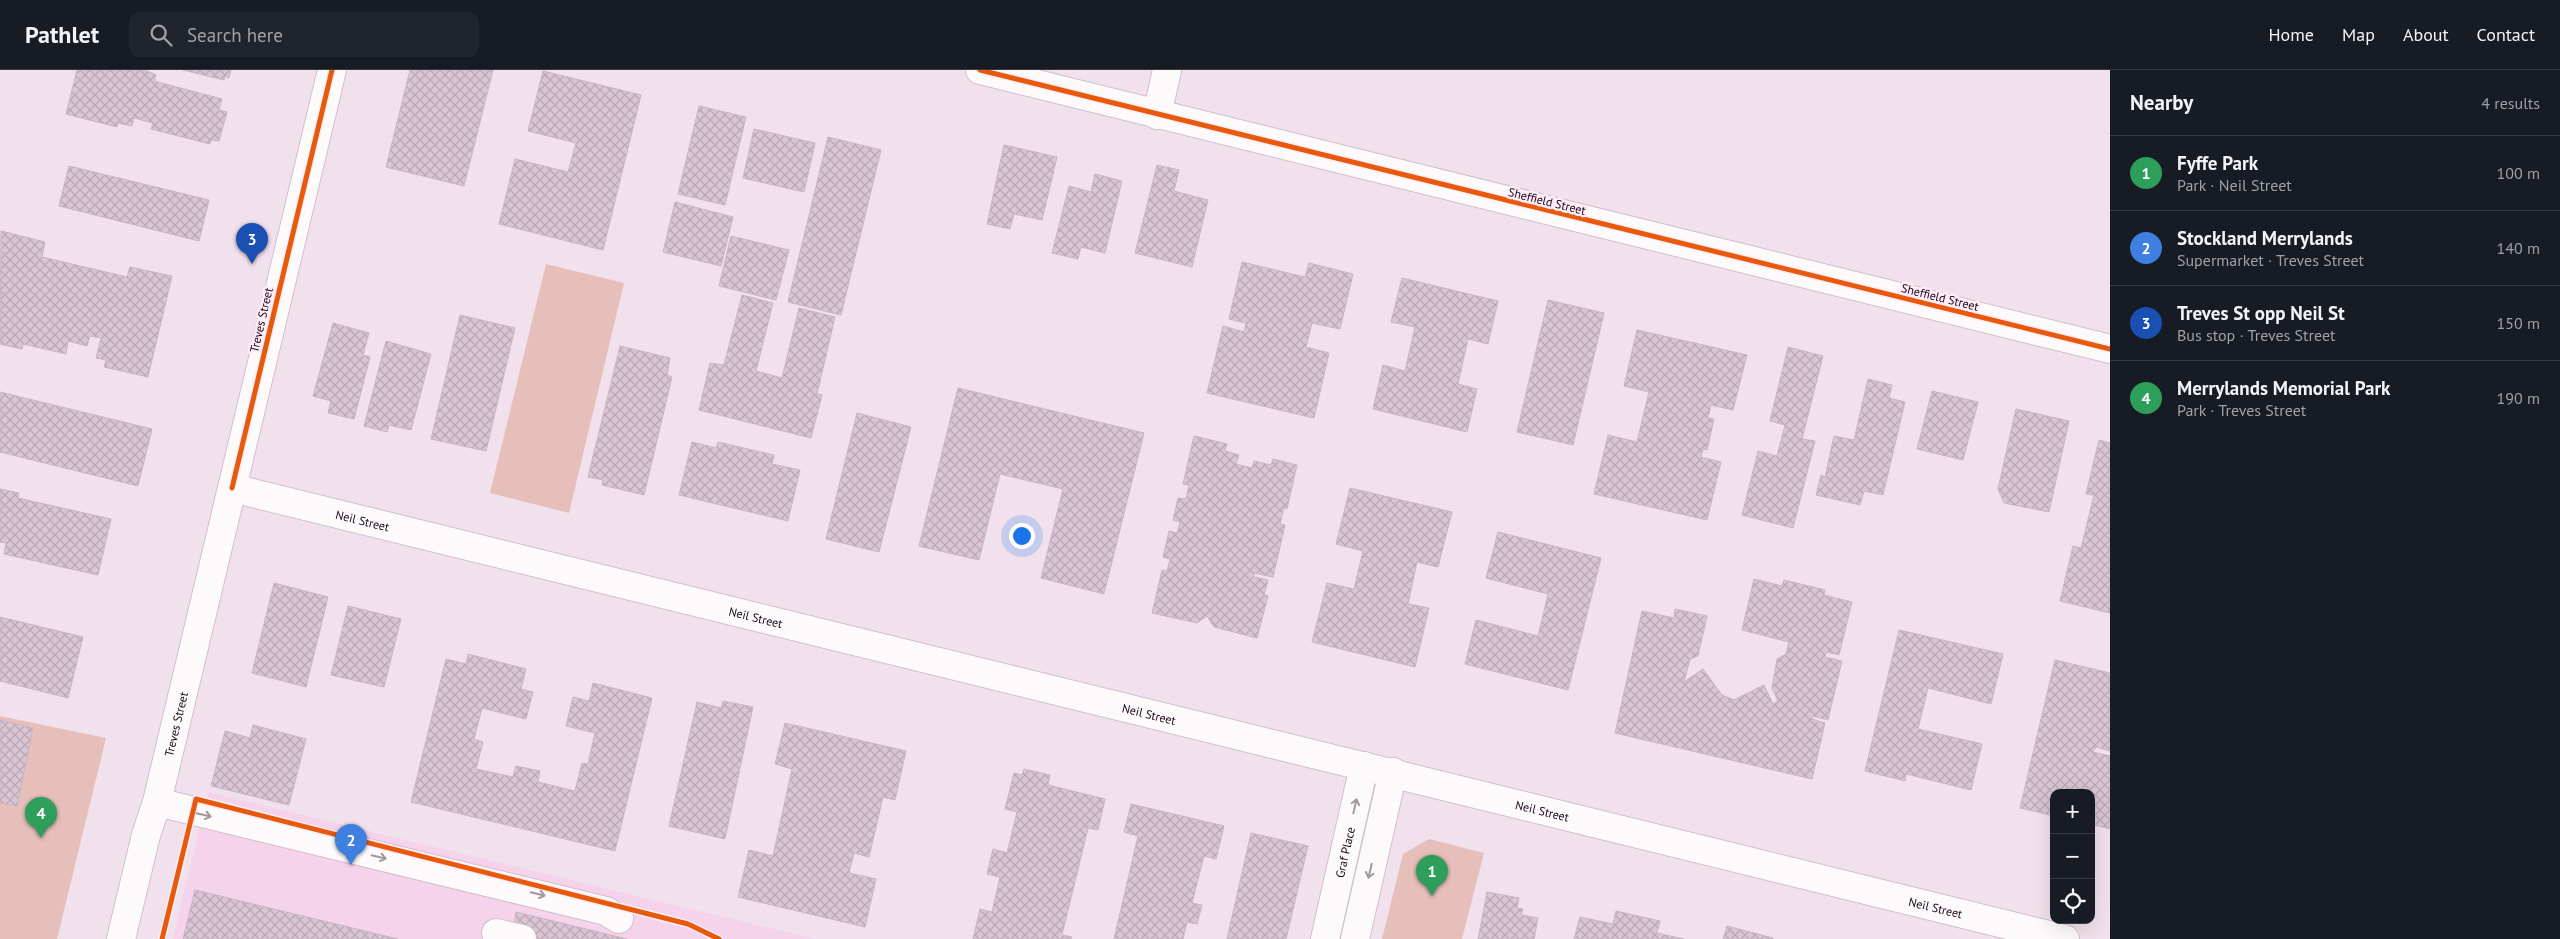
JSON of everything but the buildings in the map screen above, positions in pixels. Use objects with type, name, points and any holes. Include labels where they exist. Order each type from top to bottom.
[{"type":"main road","name":"Treves Street","points":[[121,939],[146,835],[157,802],[332,70]]},
{"type":"main road","name":"Sheffield Street","points":[[980,70],[2110,349]]},
{"type":"main road","points":[[1157,115],[1168,70]]},
{"type":"main road","name":"Neil Street","points":[[232,488],[1393,772],[2065,939]]},
{"type":"main road","name":"Graf Place","points":[[1325,939],[1364,766]]},
{"type":"main road","points":[[1355,939],[1393,772]]},
{"type":"main road","points":[[157,802],[606,911],[619,919]]},
{"type":"main road","points":[[496,933],[522,939]]},
{"type":"shaded area","points":[[546,264],[624,283],[569,513],[490,493]]},
{"type":"shaded area","points":[[0,716],[106,738],[57,939],[0,939]]},
{"type":"shaded area","points":[[208,792],[815,939],[173,939]]},
{"type":"shaded area","points":[[1429,839],[1484,853],[1462,939],[1382,939],[1403,854]]},
{"type":"cycle path","points":[[232,488],[332,70]]},
{"type":"cycle path","points":[[980,70],[2110,349]]},
{"type":"cycle path","points":[[162,939],[196,799],[688,924],[719,939]]},
{"type":"place","name":"Treves St opp Neil St","points":[[252,264]]},
{"type":"place","name":"Merrylands Memorial Park","points":[[41,838]]},
{"type":"place","name":"Stockland Merrylands","points":[[351,865]]},
{"type":"place","name":"Fyffe Park","points":[[1432,896]]}]
